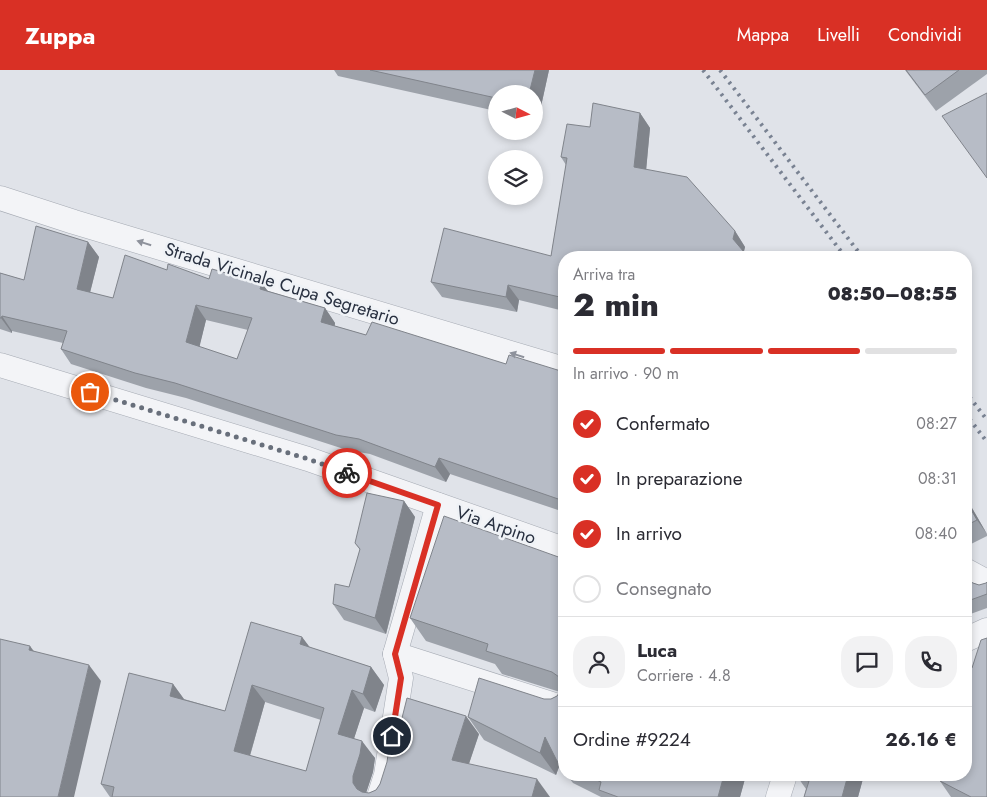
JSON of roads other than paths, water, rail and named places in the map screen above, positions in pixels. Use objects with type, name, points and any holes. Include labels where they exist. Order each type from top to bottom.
[{"type":"street","name":"Strada Vicinale Cupa Segretario","points":[[0,198],[558,367]]},
{"type":"street","name":"Via Arpino","points":[[0,364],[308,459],[558,547]]},
{"type":"street","points":[[380,797],[386,775],[401,678],[395,654],[438,505]]},
{"type":"street","points":[[972,574],[987,582]]},
{"type":"street","points":[[972,637],[987,630]]},
{"type":"street","points":[[395,654],[558,706]]},
{"type":"railway","points":[[703,70],[841,251]]},
{"type":"railway","points":[[720,70],[858,251]]},
{"type":"railway","points":[[972,400],[987,420]]},
{"type":"railway","points":[[972,422],[987,442]]}]
